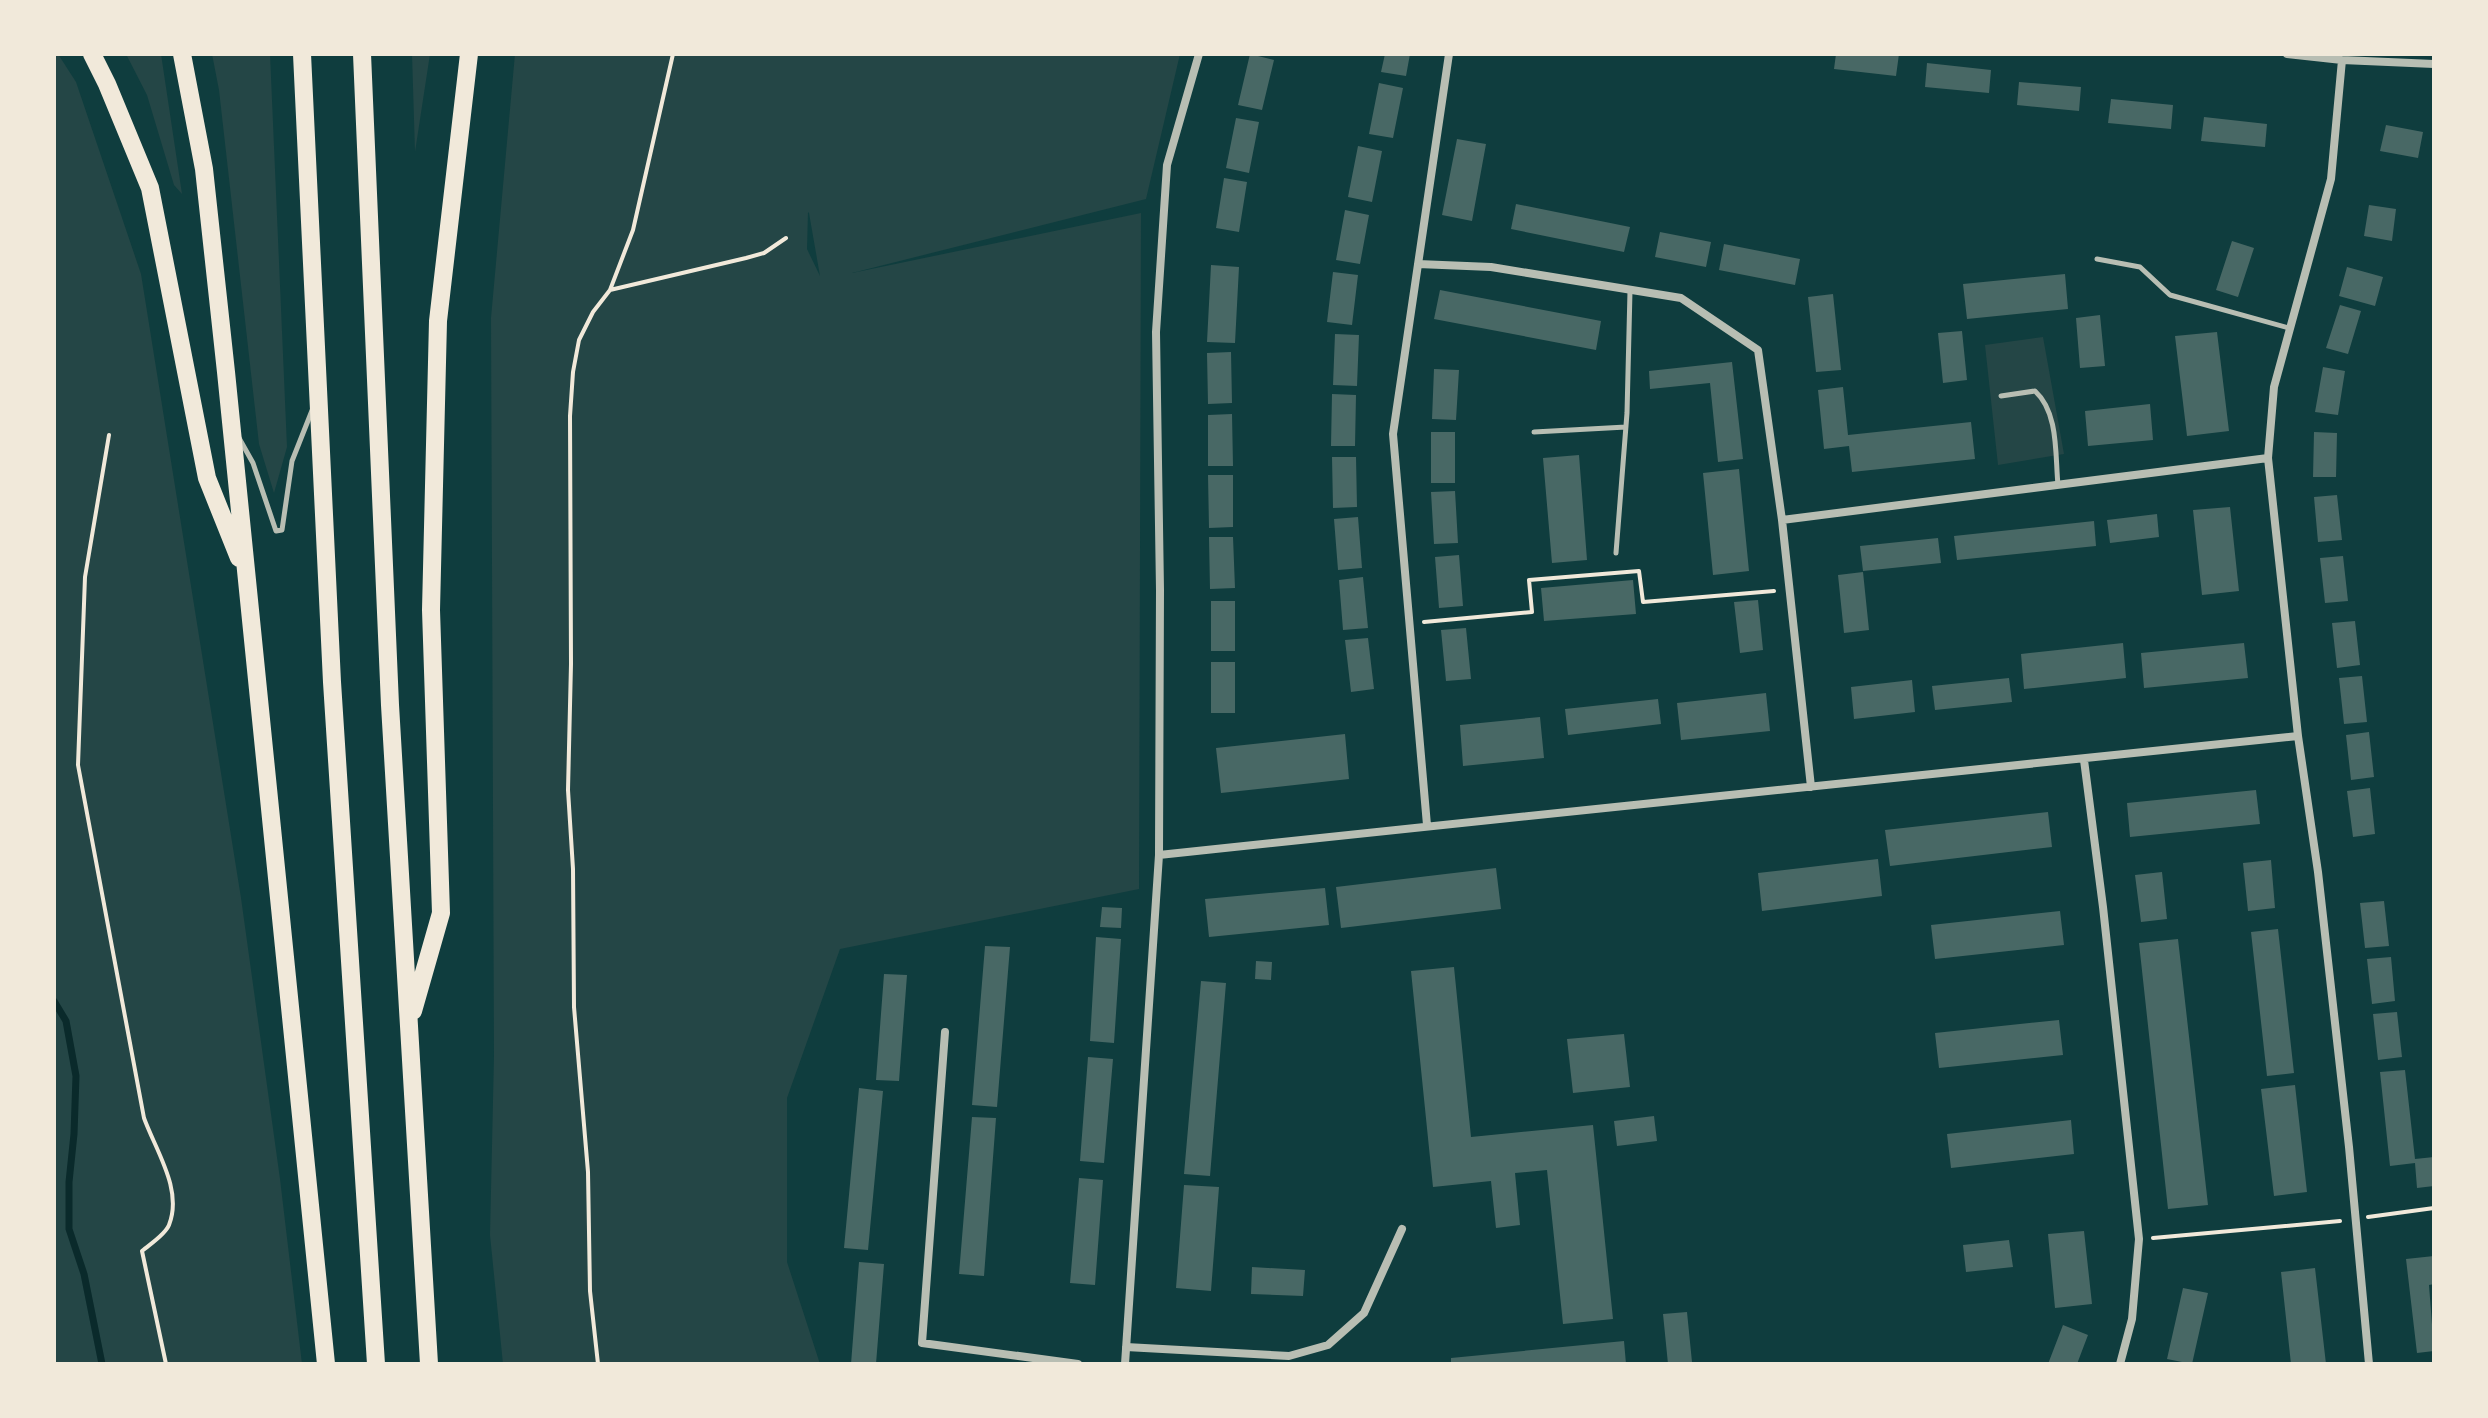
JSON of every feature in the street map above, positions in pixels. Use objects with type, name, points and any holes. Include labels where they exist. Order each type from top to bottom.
[{"type":"highway","points":[[92,54],[150,188],[207,478],[247,579]]},
{"type":"highway","points":[[182,54],[204,169],[326,1364]]},
{"type":"highway","points":[[302,54],[332,682],[376,1364]]},
{"type":"highway","points":[[362,54],[377,450],[429,1364]]},
{"type":"highway","points":[[409,1025],[441,913],[431,610],[438,321],[469,54]]},
{"type":"street","points":[[1125,1364],[1159,855],[1160,590],[1156,332],[1167,165],[1199,54]]},
{"type":"street","points":[[1427,825],[1393,434],[1449,54]]},
{"type":"street","points":[[2287,54],[2434,64]]},
{"type":"street","points":[[2342,60],[2331,179],[2274,387],[2268,458],[2298,736],[2318,872],[2369,1364]]},
{"type":"street","points":[[1418,264],[1491,267],[1681,298],[1758,350],[1782,520],[1811,787]]},
{"type":"street","points":[[1782,520],[2268,458]]},
{"type":"street","points":[[1159,855],[2298,736]]},
{"type":"street","points":[[2084,760],[2139,1239],[2132,1319],[2120,1364]]},
{"type":"street","points":[[945,1032],[922,1343],[1078,1364]]},
{"type":"street","points":[[1126,1347],[1289,1356],[1328,1345],[1364,1313],[1402,1229]]},
{"type":"lane","points":[[2097,259],[2140,267],[2170,295],[2290,328]]},
{"type":"lane","points":[[1616,553],[1626,427],[1630,290]]},
{"type":"lane","points":[[2001,396],[2035,391],[2044,399],[2050,411],[2058,485]]},
{"type":"lane","points":[[231,423],[253,463],[276,531],[282,530],[292,461],[318,396]]},
{"type":"lane","points":[[1534,432],[1626,427]]},
{"type":"path","points":[[598,1364],[590,1291],[588,1172],[574,1007],[573,869],[568,790],[571,664],[569,460],[573,372],[579,340],[593,312],[610,290],[633,230],[673,54]]},
{"type":"path","points":[[610,290],[764,253],[786,238]]},
{"type":"path","points":[[109,435],[85,577],[78,765],[144,1118],[154,1148],[166,1169],[174,1197],[168,1228],[142,1251],[166,1364]]},
{"type":"path","points":[[1410,625],[1532,612],[1529,580],[1639,571],[1643,602],[1788,589]]},
{"type":"path","points":[[2139,1239],[2434,1208]]},
{"type":"shaded area","points":[[54,54],[58,54],[76,82],[141,274],[241,898],[302,1364],[54,1364]]},
{"type":"shaded area","points":[[126,54],[161,54],[182,194],[174,185],[147,95]]},
{"type":"shaded area","points":[[212,54],[270,54],[287,447],[274,493],[259,444],[219,90]]},
{"type":"shaded area","points":[[412,54],[430,54],[415,152]]},
{"type":"shaded area","points":[[515,54],[1180,54],[1146,199],[852,273],[1141,213],[1139,889],[840,949],[787,1098],[787,1262],[820,1364],[503,1364],[490,1235],[494,1056],[491,318]],"holes":[[[809,213],[820,276],[807,249]]]},
{"type":"shaded area","points":[[2043,337],[2064,454],[1998,465],[1985,345]]},
{"type":"building","points":[[1250,54],[1274,60],[1262,110],[1238,105]]},
{"type":"building","points":[[1385,54],[1410,54],[1406,76],[1381,72]]},
{"type":"building","points":[[1836,54],[1899,54],[1896,76],[1834,69]]},
{"type":"building","points":[[1927,63],[1991,70],[1989,93],[1925,87]]},
{"type":"building","points":[[2019,82],[2081,87],[2079,111],[2017,105]]},
{"type":"building","points":[[1379,83],[1403,88],[1393,138],[1369,134]]},
{"type":"building","points":[[2111,99],[2173,105],[2171,129],[2108,123]]},
{"type":"building","points":[[2204,117],[2267,124],[2265,147],[2201,141]]},
{"type":"building","points":[[1236,118],[1259,122],[1249,173],[1226,168]]},
{"type":"building","points":[[2386,125],[2423,132],[2418,158],[2380,151]]},
{"type":"building","points":[[1457,139],[1486,144],[1472,221],[1442,215]]},
{"type":"building","points":[[1358,146],[1382,151],[1372,202],[1348,197]]},
{"type":"building","points":[[1224,178],[1247,182],[1239,232],[1216,228]]},
{"type":"building","points":[[1516,204],[1630,227],[1624,252],[1511,229]]},
{"type":"building","points":[[2369,205],[2396,209],[2392,241],[2364,236]]},
{"type":"building","points":[[1345,210],[1369,215],[1360,264],[1336,260]]},
{"type":"building","points":[[1660,232],[1711,242],[1706,267],[1655,257]]},
{"type":"building","points":[[2232,241],[2254,248],[2238,297],[2216,290]]},
{"type":"building","points":[[1724,244],[1800,259],[1795,285],[1719,270]]},
{"type":"building","points":[[1211,265],[1239,267],[1235,343],[1207,342]]},
{"type":"building","points":[[2347,267],[2383,277],[2375,306],[2339,296]]},
{"type":"building","points":[[1333,272],[1358,275],[1352,325],[1327,322]]},
{"type":"building","points":[[2065,274],[2068,309],[1967,319],[1963,284]]},
{"type":"building","points":[[1440,290],[1601,321],[1596,350],[1434,319]]},
{"type":"building","points":[[1833,294],[1841,370],[1816,372],[1808,297]]},
{"type":"building","points":[[2340,305],[2361,311],[2348,354],[2326,348]]},
{"type":"building","points":[[2100,315],[2105,366],[2080,368],[2076,318]]},
{"type":"building","points":[[1962,331],[1967,380],[1943,383],[1938,333]]},
{"type":"building","points":[[2217,332],[2229,431],[2187,436],[2175,336]]},
{"type":"building","points":[[1335,334],[1359,335],[1357,386],[1333,385]]},
{"type":"building","points":[[1231,352],[1232,403],[1208,404],[1207,353]]},
{"type":"building","points":[[1732,362],[1743,459],[1718,462],[1710,383],[1650,389],[1649,371]]},
{"type":"building","points":[[2323,367],[2345,371],[2338,415],[2315,412]]},
{"type":"building","points":[[1434,369],[1459,370],[1456,420],[1432,419]]},
{"type":"building","points":[[1843,387],[1848,435],[1971,422],[1975,459],[1852,472],[1849,446],[1824,449],[1818,390]]},
{"type":"building","points":[[1332,394],[1356,395],[1355,446],[1331,446]]},
{"type":"building","points":[[2150,404],[2153,440],[2088,446],[2085,411]]},
{"type":"building","points":[[1232,414],[1233,466],[1208,466],[1208,415]]},
{"type":"building","points":[[1431,432],[1455,432],[1455,483],[1431,483]]},
{"type":"building","points":[[2314,432],[2337,433],[2336,477],[2313,477]]},
{"type":"building","points":[[1579,455],[1587,560],[1552,563],[1543,458]]},
{"type":"building","points":[[1332,457],[1356,457],[1357,507],[1333,508]]},
{"type":"building","points":[[1739,469],[1749,571],[1713,575],[1703,473]]},
{"type":"building","points":[[1208,475],[1233,475],[1233,527],[1209,528]]},
{"type":"building","points":[[1455,491],[1458,543],[1434,544],[1431,492]]},
{"type":"building","points":[[2337,495],[2342,540],[2318,542],[2314,497]]},
{"type":"building","points":[[2230,507],[2239,591],[2202,595],[2193,510]]},
{"type":"building","points":[[2157,514],[2159,537],[2110,543],[2107,520]]},
{"type":"building","points":[[1358,517],[1362,568],[1338,570],[1334,519]]},
{"type":"building","points":[[2094,521],[2096,546],[1957,560],[1954,536]]},
{"type":"building","points":[[1209,537],[1233,537],[1235,588],[1210,589]]},
{"type":"building","points":[[1938,538],[1941,563],[1863,571],[1860,546]]},
{"type":"building","points":[[1459,555],[1463,606],[1439,608],[1435,557]]},
{"type":"building","points":[[2343,556],[2348,601],[2325,603],[2320,558]]},
{"type":"building","points":[[1863,572],[1869,630],[1844,633],[1838,575]]},
{"type":"building","points":[[1363,577],[1368,628],[1343,630],[1339,580]]},
{"type":"building","points":[[1633,580],[1636,614],[1544,621],[1541,588]]},
{"type":"building","points":[[1758,600],[1763,650],[1740,653],[1734,602]]},
{"type":"building","points":[[1211,601],[1235,601],[1235,651],[1211,651]]},
{"type":"building","points":[[2355,621],[2360,665],[2337,668],[2332,623]]},
{"type":"building","points":[[1466,628],[1471,679],[1446,681],[1441,630]]},
{"type":"building","points":[[1368,638],[1374,689],[1351,692],[1345,640]]},
{"type":"building","points":[[2123,643],[2126,678],[2024,689],[2021,654]]},
{"type":"building","points":[[2244,643],[2248,678],[2144,688],[2141,653]]},
{"type":"building","points":[[1211,662],[1235,662],[1235,713],[1211,713]]},
{"type":"building","points":[[2362,676],[2367,722],[2344,724],[2339,678]]},
{"type":"building","points":[[2009,678],[2012,702],[1935,710],[1932,686]]},
{"type":"building","points":[[1912,680],[1915,712],[1854,719],[1851,687]]},
{"type":"building","points":[[1766,693],[1770,731],[1681,740],[1677,703]]},
{"type":"building","points":[[1658,699],[1661,724],[1568,735],[1565,709]]},
{"type":"building","points":[[1540,717],[1544,758],[1463,766],[1460,725]]},
{"type":"building","points":[[2369,732],[2374,777],[2351,780],[2346,735]]},
{"type":"building","points":[[1345,734],[1349,779],[1221,793],[1216,748]]},
{"type":"building","points":[[2370,788],[2375,834],[2353,837],[2347,791]]},
{"type":"building","points":[[2256,790],[2260,824],[2130,837],[2127,803]]},
{"type":"building","points":[[2048,812],[2052,847],[1890,866],[1885,830]]},
{"type":"building","points":[[1878,859],[1882,896],[1762,911],[1758,873]]},
{"type":"building","points":[[2271,860],[2275,908],[2248,911],[2243,863]]},
{"type":"building","points":[[1496,868],[1501,909],[1341,928],[1336,887]]},
{"type":"building","points":[[2162,872],[2167,919],[2141,922],[2135,875]]},
{"type":"building","points":[[1325,888],[1329,925],[1209,937],[1205,899]]},
{"type":"building","points":[[2384,901],[2389,946],[2365,948],[2360,903]]},
{"type":"building","points":[[1102,907],[1122,908],[1121,928],[1100,927]]},
{"type":"building","points":[[2060,911],[2064,945],[1935,959],[1931,925]]},
{"type":"building","points":[[2278,929],[2294,1073],[2267,1076],[2251,932]]},
{"type":"building","points":[[1096,937],[1121,939],[1114,1043],[1090,1041]]},
{"type":"building","points":[[2178,939],[2208,1205],[2168,1209],[2139,943]]},
{"type":"building","points":[[985,946],[1010,947],[997,1107],[972,1105]]},
{"type":"building","points":[[2391,957],[2395,1001],[2372,1004],[2367,959]]},
{"type":"building","points":[[1256,961],[1272,962],[1271,980],[1255,979]]},
{"type":"building","points":[[1454,967],[1471,1137],[1593,1125],[1613,1319],[1563,1324],[1547,1170],[1515,1173],[1520,1225],[1496,1228],[1491,1181],[1433,1187],[1411,971]]},
{"type":"building","points":[[884,974],[907,975],[899,1081],[876,1080]]},
{"type":"building","points":[[1201,981],[1226,983],[1210,1176],[1184,1174]]},
{"type":"building","points":[[2397,1012],[2402,1057],[2378,1060],[2373,1014]]},
{"type":"building","points":[[2059,1020],[2063,1055],[1939,1068],[1935,1033]]},
{"type":"building","points":[[1624,1034],[1630,1087],[1573,1093],[1567,1039]]},
{"type":"building","points":[[1088,1057],[1113,1059],[1104,1163],[1080,1161]]},
{"type":"building","points":[[2405,1070],[2415,1159],[2434,1157],[2434,1186],[2417,1188],[2415,1163],[2390,1166],[2380,1072]]},
{"type":"building","points":[[2295,1085],[2307,1192],[2274,1196],[2261,1089]]},
{"type":"building","points":[[859,1088],[883,1091],[868,1250],[844,1248]]},
{"type":"building","points":[[1654,1116],[1657,1141],[1617,1146],[1614,1121]]},
{"type":"building","points":[[972,1117],[996,1118],[984,1276],[959,1274]]},
{"type":"building","points":[[2071,1120],[2074,1154],[1951,1168],[1947,1134]]},
{"type":"building","points":[[1079,1178],[1103,1180],[1095,1285],[1070,1283]]},
{"type":"building","points":[[1184,1185],[1219,1187],[1211,1291],[1176,1288]]},
{"type":"building","points":[[2084,1231],[2092,1304],[2055,1308],[2048,1234]]},
{"type":"building","points":[[2009,1240],[2013,1267],[1966,1272],[1963,1245]]},
{"type":"building","points":[[2434,1256],[2434,1284],[2429,1285],[2434,1351],[2417,1353],[2406,1259]]},
{"type":"building","points":[[859,1262],[884,1264],[876,1364],[851,1364]]},
{"type":"building","points":[[1252,1267],[1305,1270],[1303,1296],[1251,1294]]},
{"type":"building","points":[[2315,1268],[2326,1364],[2291,1364],[2281,1272]]},
{"type":"building","points":[[2183,1288],[2208,1293],[2192,1364],[2167,1359]]},
{"type":"building","points":[[1687,1312],[1692,1362],[1668,1364],[1663,1314]]},
{"type":"building","points":[[2063,1325],[2088,1335],[2077,1364],[2048,1364]]},
{"type":"building","points":[[1624,1341],[1626,1364],[1451,1364],[1451,1358]]},
{"type":"waterway","points":[[54,1001],[66,1021],[76,1076],[69,1229],[84,1274],[102,1364]]}]
